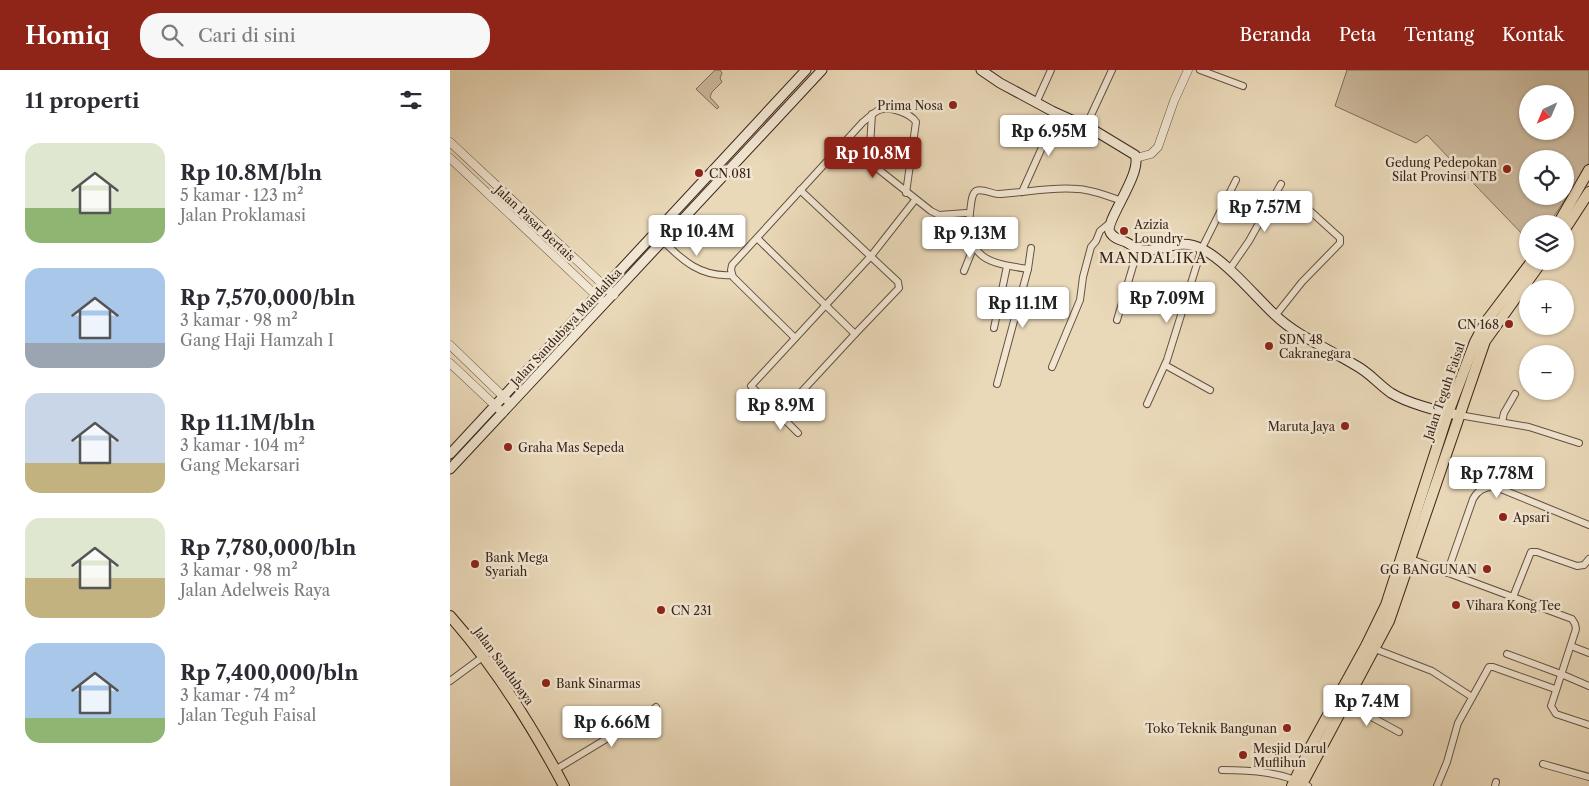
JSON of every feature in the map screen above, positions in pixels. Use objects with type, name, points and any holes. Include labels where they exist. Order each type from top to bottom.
[{"type":"highway","points":[[1563,215],[1589,170]]},
{"type":"highway","points":[[1574,215],[1589,192]]},
{"type":"highway","name":"Jalan Teguh Faisal","points":[[1431,485],[1448,413],[1475,342],[1485,324],[1525,270]]},
{"type":"highway","name":"Jalan Teguh Faisal","points":[[1299,784],[1386,605],[1406,558],[1485,341],[1536,270]]},
{"type":"highway","name":"Jalan Teguh Faisal","points":[[1299,784],[1376,649],[1389,620],[1406,558]]},
{"type":"highway","name":"Jalan Sandubaya","points":[[450,616],[484,656],[516,703],[564,786]]},
{"type":"main road","points":[[450,454],[807,70],[819,73]]},
{"type":"main road","points":[[981,70],[1000,84],[1056,114],[1086,126],[1132,153],[1136,158],[1136,164],[1122,201],[1111,222],[1109,230],[1112,235],[1138,249],[1150,250],[1180,244],[1202,248],[1230,270],[1275,316],[1296,331],[1365,370],[1392,394],[1459,415]]},
{"type":"main road","name":"Jalan Sandubaya Mandalika","points":[[450,469],[614,295],[747,148],[819,73]]},
{"type":"main road","points":[[740,141],[747,148]]},
{"type":"street","points":[[1036,103],[1051,70]]},
{"type":"street","points":[[1086,126],[1112,70]]},
{"type":"street","points":[[1136,158],[1151,154],[1158,147],[1174,101],[1188,70]]},
{"type":"street","points":[[1200,70],[1243,86]]},
{"type":"street","points":[[731,275],[732,265],[758,239],[844,142],[872,114],[881,109],[890,109],[908,115],[916,122],[906,192]]},
{"type":"street","points":[[869,162],[872,114]]},
{"type":"street","points":[[1022,192],[1056,114]]},
{"type":"street","points":[[450,142],[614,295]]},
{"type":"street","points":[[844,142],[915,200],[939,215],[966,213]]},
{"type":"street","name":"Jalan Pasar Bertais","points":[[450,158],[605,304]]},
{"type":"street","points":[[1147,404],[1165,365],[1202,248],[1236,180]]},
{"type":"street","points":[[1230,270],[1249,241],[1281,184]]},
{"type":"street","points":[[1028,269],[989,261],[974,246],[970,222],[973,194],[976,191],[981,190],[995,194],[1081,189],[1122,201]]},
{"type":"street","points":[[780,415],[899,286],[897,280],[800,190]]},
{"type":"street","points":[[798,433],[751,386],[871,256],[915,200]]},
{"type":"street","points":[[1275,316],[1302,282],[1340,243],[1340,238],[1308,209]]},
{"type":"street","points":[[1052,367],[1080,300],[1083,277],[1091,246],[1096,242],[1100,231],[1111,222]]},
{"type":"street","points":[[758,239],[856,334]]},
{"type":"street","points":[[663,241],[691,266],[705,273],[721,276],[731,275]]},
{"type":"street","points":[[964,271],[974,246]]},
{"type":"street","points":[[997,384],[1028,269],[1031,248]]},
{"type":"street","points":[[1117,320],[1138,249]]},
{"type":"street","points":[[994,328],[1007,266]]},
{"type":"street","points":[[731,275],[795,338]]},
{"type":"street","points":[[450,345],[511,404]]},
{"type":"street","points":[[450,363],[503,413]]},
{"type":"street","points":[[1165,365],[1210,390]]},
{"type":"street","points":[[1502,422],[1503,415],[1515,394]]},
{"type":"street","points":[[1459,415],[1546,432],[1579,443]]},
{"type":"street","points":[[1447,573],[1473,499],[1484,488],[1496,487],[1589,525]]},
{"type":"street","points":[[1513,597],[1531,552],[1537,552],[1577,566],[1584,565],[1589,559]]},
{"type":"street","points":[[1406,558],[1572,619],[1576,630],[1551,703],[1554,712],[1589,725]]},
{"type":"street","points":[[1571,646],[1589,653]]},
{"type":"street","points":[[1376,649],[1432,671],[1472,697]]},
{"type":"street","points":[[1507,654],[1589,686]]},
{"type":"street","points":[[450,681],[484,656]]},
{"type":"street","points":[[1437,786],[1447,762],[1458,722],[1486,673],[1492,667],[1555,690]]},
{"type":"street","points":[[1346,703],[1399,732]]},
{"type":"street","points":[[555,770],[656,707]]},
{"type":"street","points":[[1543,764],[1589,777]]},
{"type":"street","points":[[1222,770],[1256,771],[1287,777],[1299,784]]},
{"type":"shaded area","points":[[715,70],[720,70],[722,73],[720,78],[722,82],[712,92],[710,97],[719,107],[717,109],[696,89]]},
{"type":"shaded area","points":[[1347,70],[1589,70],[1589,163],[1574,186],[1574,150],[1519,150],[1519,205],[1561,205],[1555,215],[1519,215],[1519,231],[1427,135],[1416,143],[1335,106]]},
{"type":"place","name":"Prima Nosa","points":[[953,105]]},
{"type":"place","name":"Gedung Pedepokan Silat Provinsi NTB","points":[[1507,169]]},
{"type":"place","name":"CN 081","points":[[699,173]]},
{"type":"place","name":"Azizia Loundry","points":[[1124,231]]},
{"type":"place","name":"CN 168","points":[[1509,324]]},
{"type":"place","name":"SDN 48 Cakranegara","points":[[1269,346]]},
{"type":"place","name":"Maruta Jaya","points":[[1345,426]]},
{"type":"place","name":"Graha Mas Sepeda","points":[[508,447]]},
{"type":"place","name":"Apsari","points":[[1503,517]]},
{"type":"place","name":"Bank Mega Syariah","points":[[475,564]]},
{"type":"place","name":"GG BANGUNAN","points":[[1487,569]]},
{"type":"place","name":"Vihara Kong Tee","points":[[1456,605]]},
{"type":"place","name":"CN 231","points":[[661,610]]},
{"type":"place","name":"Bank Sinarmas","points":[[546,683]]},
{"type":"place","name":"Toko Teknik Bangunan","points":[[1287,728]]},
{"type":"place","name":"Mesjid Darul Muflihun","points":[[1243,755]]},
{"type":"district","name":"MANDALIKA","points":[[1153,257]]}]
